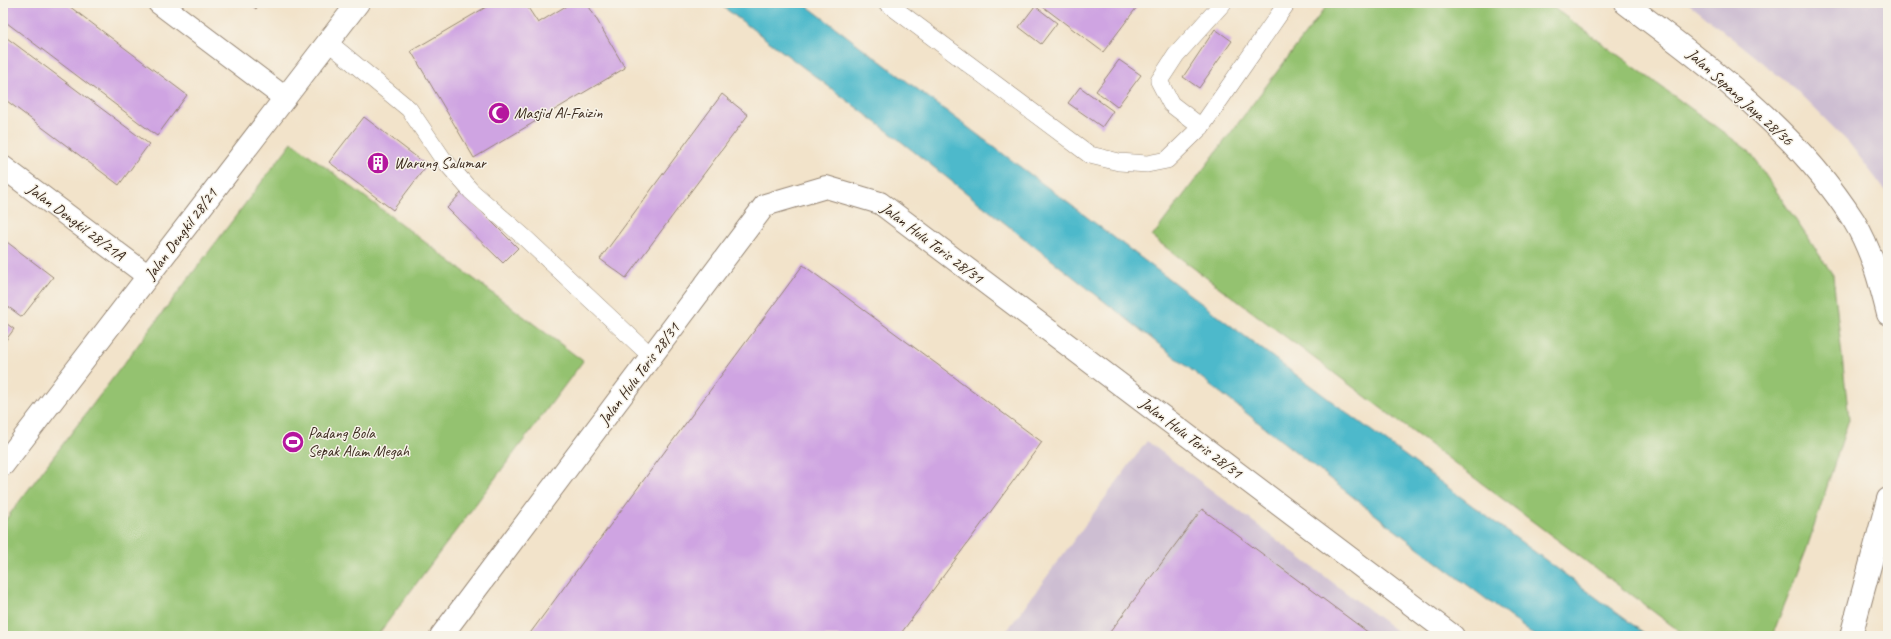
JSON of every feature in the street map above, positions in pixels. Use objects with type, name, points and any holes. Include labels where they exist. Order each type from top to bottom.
[{"type":"street","points":[[158,3],[285,98]]},
{"type":"street","name":"Jalan Dengkil 28/21","points":[[6,456],[148,276],[358,3]]},
{"type":"street","name":"Jalan Sepang Jaya 28/36","points":[[1626,3],[1712,69],[1770,120],[1822,177],[1854,222],[1877,272],[1888,314]]},
{"type":"street","name":"Jalan Dengkil 28/21A","points":[[3,167],[148,276]]},
{"type":"street","name":"Jalan Hulu Teris 28/31","points":[[441,636],[765,205],[826,187],[880,203],[1453,636]]},
{"type":"street","points":[[1851,636],[1888,499]]},
{"type":"lane","points":[[887,3],[1090,155],[1119,162],[1147,164],[1167,160],[1201,127],[1287,3]]},
{"type":"lane","points":[[1201,127],[1171,104],[1159,81],[1176,55],[1223,3]]},
{"type":"lane","points":[[328,42],[409,109],[443,159],[471,191],[524,237],[651,356]]},
{"type":"shaded area","points":[[1688,3],[1888,3],[1888,198],[1884,189],[1849,143],[1795,89]]},
{"type":"shaded area","points":[[1147,441],[1403,636],[1003,636]]},
{"type":"shaded area","points":[[1888,598],[1888,627],[1884,612]]},
{"type":"green space","points":[[1329,3],[1547,3],[1749,151],[1833,275],[1849,419],[1806,551],[1772,636],[1686,636],[1152,237]]},
{"type":"green space","name":"Padang Bola Sepak Alam Megah","points":[[292,142],[583,361],[377,636],[3,636],[3,523]]},
{"type":"water","points":[[718,3],[803,3],[1299,377],[1648,636],[1535,636],[1395,530],[889,132]]},
{"type":"building","points":[[3,3],[65,3],[187,95],[157,136],[3,20]]},
{"type":"building","points":[[249,3],[260,3],[256,9]]},
{"type":"building","name":"Masjid Al-Faizin","points":[[493,3],[525,3],[538,23],[571,3],[587,3],[625,68],[474,158],[411,51]]},
{"type":"building","points":[[1038,3],[1140,3],[1103,52]]},
{"type":"building","points":[[1035,6],[1057,23],[1041,44],[1019,27]]},
{"type":"building","points":[[1215,29],[1232,41],[1199,88],[1183,77]]},
{"type":"building","points":[[3,35],[149,144],[119,185],[3,98]]},
{"type":"building","points":[[1119,60],[1141,75],[1117,107],[1096,91]]},
{"type":"building","points":[[1080,87],[1113,111],[1102,127],[1068,103]]},
{"type":"building","points":[[722,94],[748,115],[626,278],[600,259]]},
{"type":"building","name":"Warung Salumar","points":[[364,117],[427,165],[393,210],[329,162]]},
{"type":"building","points":[[462,192],[518,248],[503,263],[447,208]]},
{"type":"building","points":[[3,239],[53,277],[22,317],[3,303]]},
{"type":"building","points":[[803,265],[1042,442],[899,636],[528,636]]},
{"type":"building","points":[[3,321],[14,329],[3,344]]},
{"type":"building","points":[[1202,509],[1373,636],[1107,636]]},
{"type":"place","name":"Masjid Al-Faizin","points":[[499,113]]},
{"type":"place","name":"Warung Salumar","points":[[378,163]]},
{"type":"place","name":"Padang Bola Sepak Alam Megah","points":[[293,442]]}]
